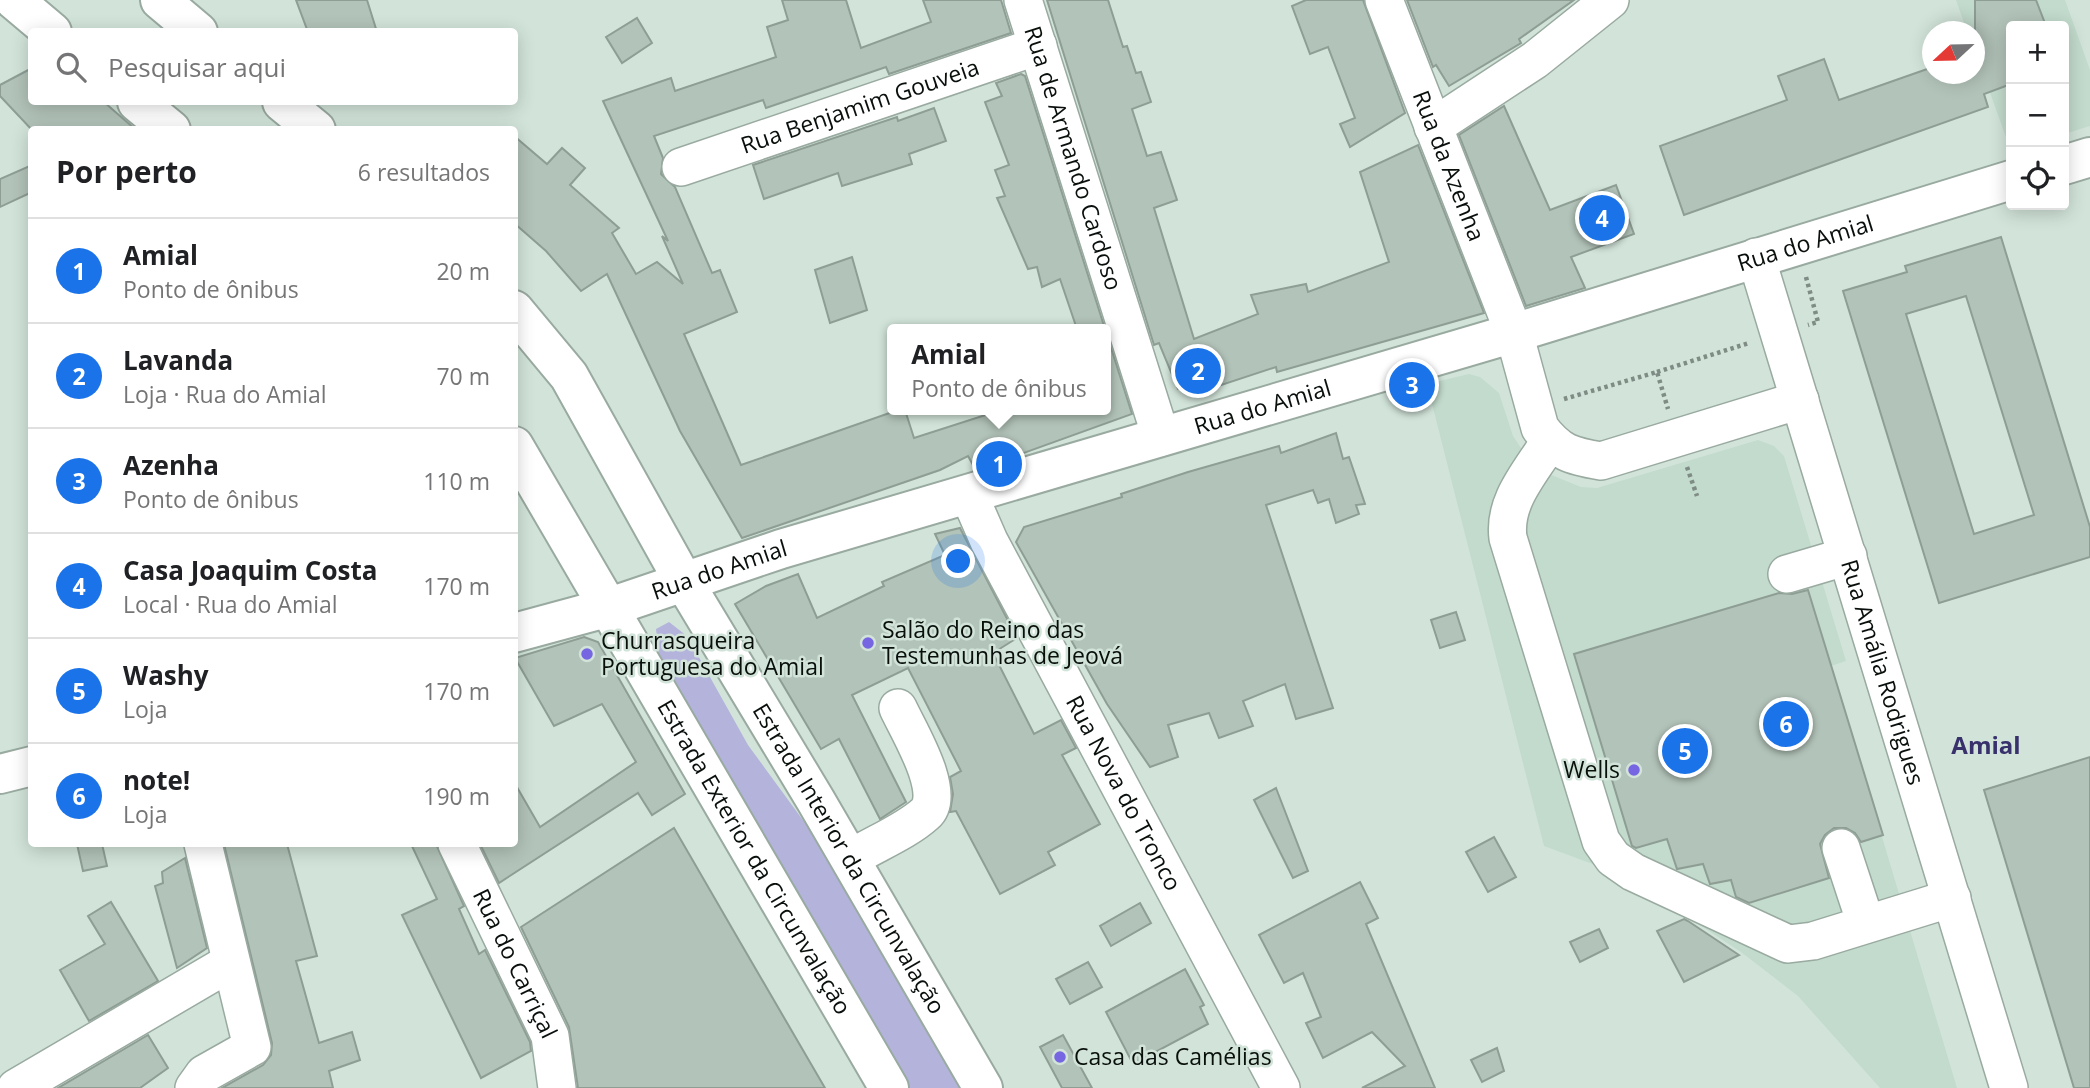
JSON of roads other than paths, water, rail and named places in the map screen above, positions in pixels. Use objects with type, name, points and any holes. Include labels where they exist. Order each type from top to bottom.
[{"type":"main road","points":[[14,0],[47,28]]},
{"type":"main road","points":[[160,0],[193,28]]},
{"type":"main road","points":[[141,105],[166,126]]},
{"type":"main road","points":[[286,105],[311,126]]},
{"type":"main road","points":[[2069,163],[2090,157]]},
{"type":"main road","name":"Rua do Amial","points":[[518,632],[610,607],[781,549],[1514,333],[2006,182]]},
{"type":"main road","name":"Estrada Interior da Circunvalação","points":[[518,315],[569,376],[684,582],[850,859],[982,1088]]},
{"type":"main road","name":"Estrada Exterior da Circunvalação","points":[[518,453],[889,1088]]},
{"type":"main road","points":[[0,774],[28,767]]},
{"type":"street","name":"Rua de Armando Cardoso","points":[[1023,0],[1161,437]]},
{"type":"street","name":"Rua da Azenha","points":[[1384,0],[1514,333],[1540,429],[1550,442]]},
{"type":"street","points":[[1433,127],[1535,60],[1609,0]]},
{"type":"street","name":"Rua Benjamim Gouveia","points":[[681,167],[1038,46]]},
{"type":"street","name":"Rua Amália Rodrigues","points":[[1756,257],[2009,1088]]},
{"type":"street","points":[[1800,400],[1601,461],[1570,456],[1550,442],[1509,506],[1506,522],[1508,538],[1601,841],[1613,858],[1633,872],[1788,944],[1812,941],[1952,898]]},
{"type":"street","name":"Rua Nova do Tronco","points":[[969,495],[989,541],[1281,1088]]},
{"type":"street","points":[[1787,574],[1848,556]]},
{"type":"street","points":[[1550,674],[1581,711],[1612,816]]},
{"type":"street","points":[[850,859],[927,812],[933,796],[930,778],[898,708]]},
{"type":"street","points":[[194,1088],[204,1074],[252,1047],[203,847]]},
{"type":"street","name":"Rua do Carriçal","points":[[458,847],[550,1036],[557,1088]]},
{"type":"street","points":[[1841,848],[1866,924]]},
{"type":"street","points":[[16,1088],[231,962]]},
{"type":"place","name":"Casa Joaquim Costa","points":[[1602,218]]},
{"type":"place","name":"Lavanda","points":[[1198,371]]},
{"type":"place","name":"Azenha","points":[[1412,385]]},
{"type":"place","name":"Amial","points":[[999,464]]},
{"type":"place","name":"Salão do Reino das Testemunhas de Jeová","points":[[868,643]]},
{"type":"place","name":"Churrasqueira Portuguesa do Amial","points":[[587,654]]},
{"type":"place","name":"note!","points":[[1786,724]]},
{"type":"place","name":"Washy","points":[[1685,751]]},
{"type":"place","name":"Wells","points":[[1634,770]]},
{"type":"place","name":"Casa das Camélias","points":[[1060,1057]]},
{"type":"district","name":"Amial","points":[[1986,746]]}]
